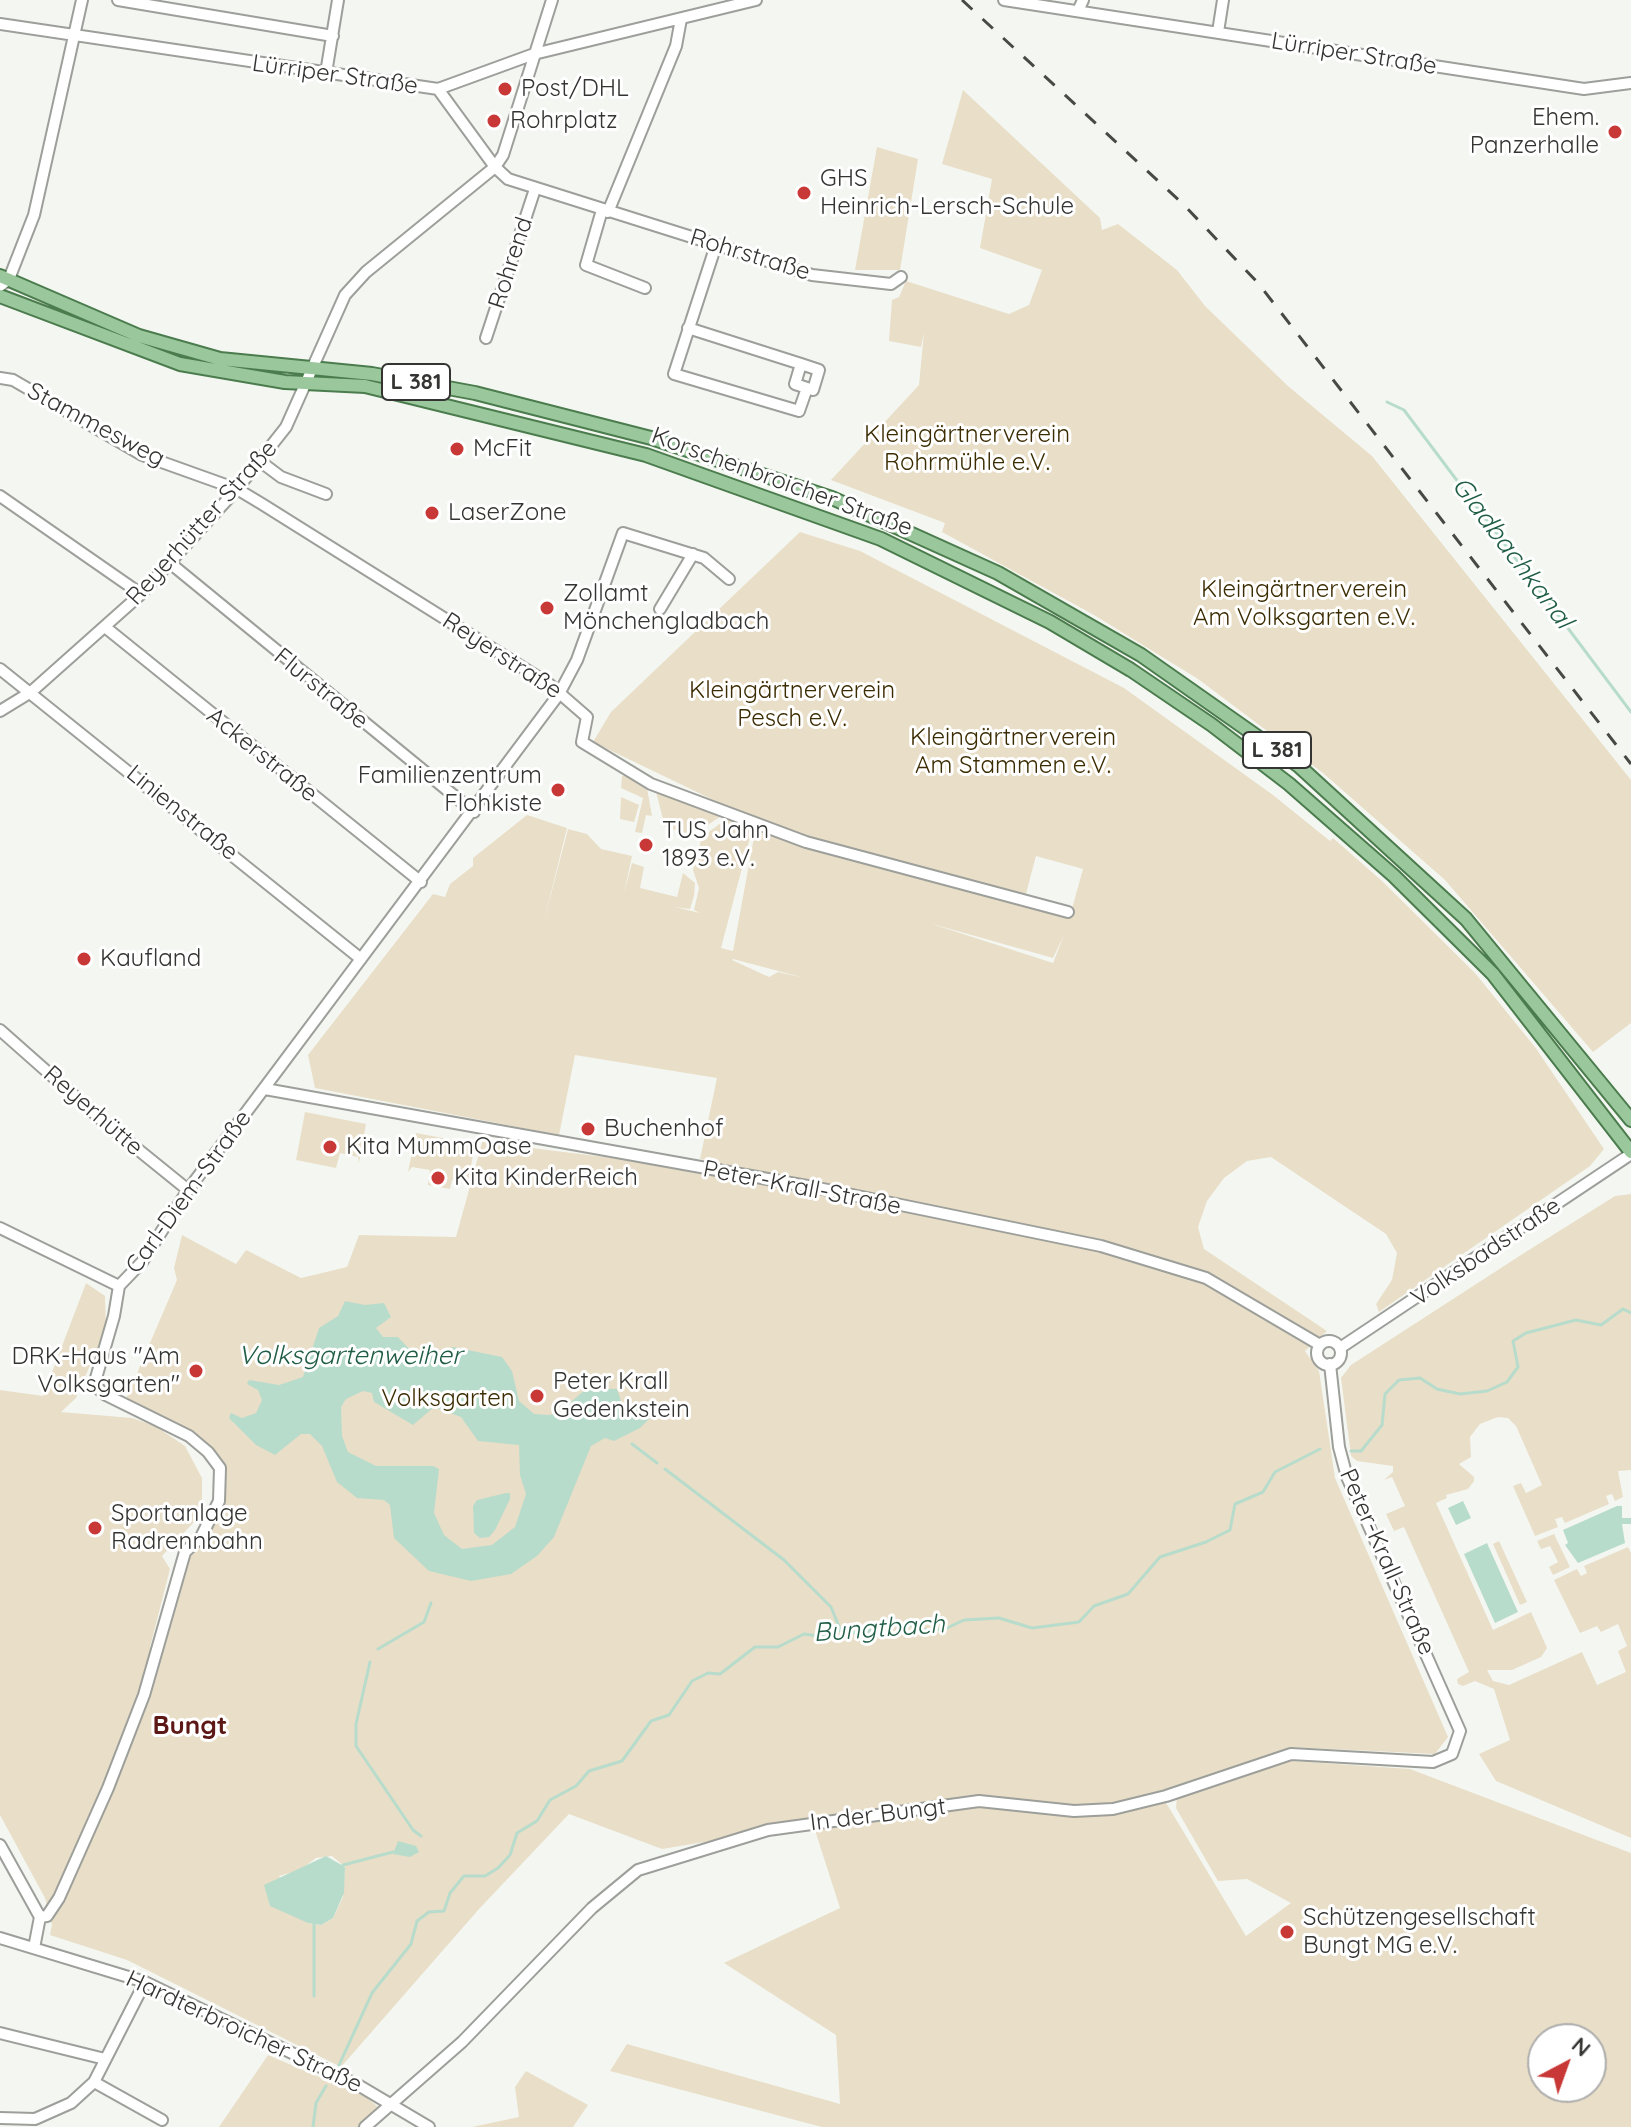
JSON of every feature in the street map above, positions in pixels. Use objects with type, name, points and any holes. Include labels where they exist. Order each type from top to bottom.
[{"type":"main road","name":"Korschenbroicher Straße","points":[[3,280],[153,340],[220,359],[314,367],[490,397],[580,418],[742,466],[908,530],[1069,611],[1141,655],[1299,766],[1406,862],[1505,962],[1631,1120]]},
{"type":"main road","name":"Korschenbroicher Straße","points":[[0,296],[180,364],[251,378],[365,386],[546,427],[646,455],[881,539],[1050,622],[1131,670],[1212,725],[1289,784],[1394,876],[1493,974],[1631,1153]]},
{"type":"street","points":[[3,280],[34,215],[82,0]]},
{"type":"street","points":[[118,0],[333,36]]},
{"type":"street","points":[[326,73],[338,0]]},
{"type":"street","points":[[495,167],[503,155],[552,0]]},
{"type":"street","name":"Lürriper Straße","points":[[0,24],[438,89],[534,54],[756,0]]},
{"type":"street","name":"Lürriper Straße","points":[[1004,0],[1584,89],[1631,83]]},
{"type":"street","points":[[1078,11],[1083,0]]},
{"type":"street","points":[[1218,32],[1223,0]]},
{"type":"street","points":[[645,288],[586,265],[605,211],[676,46],[681,19]]},
{"type":"street","name":"Rohrstraße","points":[[438,89],[495,167],[508,179],[812,275],[891,284],[901,277]]},
{"type":"street","name":"Reyerhütter Straße","points":[[0,711],[31,692],[141,594],[170,563],[261,462],[284,431],[345,295],[366,272],[495,167]]},
{"type":"street","name":"Rohrend","points":[[486,338],[535,189]]},
{"type":"street","points":[[716,245],[674,374],[799,411],[807,388]]},
{"type":"street","points":[[688,328],[801,364],[819,370],[813,390],[795,384],[801,364]]},
{"type":"street","name":"Stammesweg","points":[[0,378],[13,380],[142,455],[237,489]]},
{"type":"street","points":[[261,462],[281,477],[326,494]]},
{"type":"street","name":"Reyerstraße","points":[[237,489],[549,684],[587,717],[582,742],[651,784],[806,842],[1068,912]]},
{"type":"street","points":[[0,496],[141,594]]},
{"type":"street","name":"Carl-Diem-Straße","points":[[40,1917],[47,1916],[59,1898],[108,1788],[144,1695],[185,1552],[201,1537],[219,1501],[220,1468],[208,1452],[188,1436],[106,1395],[94,1385],[119,1286],[142,1262],[188,1190],[474,812],[559,694],[577,660],[623,533],[704,558],[729,579]]},
{"type":"street","points":[[660,609],[693,554]]},
{"type":"street","name":"Flurstraße","points":[[170,563],[474,812]]},
{"type":"street","name":"Ackerstraße","points":[[105,627],[421,882]]},
{"type":"street","name":"Linienstraße","points":[[0,669],[361,959]]},
{"type":"street","name":"Reyerhütte","points":[[0,1030],[188,1190]]},
{"type":"street","name":"Peter-Krall-Straße","points":[[265,1089],[818,1188],[1101,1246],[1206,1278],[1320,1345]]},
{"type":"street","name":"Volksbadstraße","points":[[1340,1348],[1631,1153]]},
{"type":"street","points":[[0,1228],[119,1286]]},
{"type":"street","points":[[1331,1341],[1340,1348],[1339,1359],[1330,1364],[1319,1358],[1320,1345],[1331,1341]]},
{"type":"street","name":"Peter-Krall-Straße","points":[[1330,1364],[1339,1447],[1347,1477],[1460,1731],[1452,1754]]},
{"type":"street","name":"In der Bungt","points":[[365,2127],[462,2042],[592,1908],[638,1870],[768,1830],[979,1801],[1074,1811],[1113,1809],[1166,1796],[1291,1754],[1433,1762],[1452,1754]]},
{"type":"street","points":[[0,1845],[40,1917],[34,1948]]},
{"type":"street","name":"Hardterbroicher Straße","points":[[0,1938],[145,1982],[394,2104],[429,2127]]},
{"type":"street","points":[[0,2118],[36,2123],[71,2103],[94,2082],[145,1982]]},
{"type":"street","points":[[0,2033],[105,2059]]},
{"type":"street","points":[[94,2082],[162,2120]]},
{"type":"green space","points":[[963,90],[1100,218],[1102,230],[1118,224],[1177,270],[1205,306],[1288,386],[1372,456],[1631,780],[1631,1023],[1593,1052],[1445,880],[1323,773],[1198,679],[1094,615],[942,532],[945,523],[831,480],[919,385],[924,332],[921,347],[889,341],[892,300],[899,297],[906,281],[1009,314],[1029,305],[1042,270],[980,248],[992,179],[942,164]]},
{"type":"green space","points":[[877,147],[918,159],[900,270],[855,270]]},
{"type":"green space","points":[[800,532],[860,551],[1124,688],[1273,795],[1330,841],[1333,838],[1382,881],[1475,973],[1535,1047],[1604,1149],[1590,1166],[1379,1312],[1376,1304],[1392,1280],[1397,1253],[1386,1234],[1271,1157],[1247,1161],[1224,1178],[1207,1201],[1198,1227],[1204,1249],[1327,1331],[1305,1351],[1319,1371],[1335,1478],[1448,1737],[1435,1754],[1290,1747],[1196,1784],[1165,1801],[1246,1936],[1291,1903],[1247,1879],[1218,1881],[1176,1808],[1177,1797],[1292,1761],[1410,1769],[1631,1853],[1631,2127],[822,2127],[610,2071],[627,2044],[840,2104],[836,2035],[724,1963],[840,1908],[813,1824],[662,1849],[569,1814],[479,1909],[341,2067],[127,1960],[50,1935],[52,1925],[45,1898],[0,1815],[0,1390],[43,1396],[86,1283],[105,1296],[106,1328],[76,1398],[61,1412],[132,1418],[155,1426],[185,1446],[202,1478],[202,1507],[195,1521],[162,1556],[170,1569],[150,1647],[157,1655],[185,1552],[211,1520],[220,1468],[180,1426],[126,1399],[177,1280],[174,1268],[182,1235],[236,1264],[246,1250],[301,1278],[347,1267],[359,1235],[456,1237],[483,1139],[523,1147],[702,1169],[706,1160],[700,1159],[717,1078],[575,1055],[559,1135],[315,1088],[308,1055],[433,894],[445,897],[450,884],[473,866],[473,858],[527,815],[567,828],[543,925],[568,829],[587,834],[601,849],[632,856],[624,894],[632,863],[644,867],[640,888],[677,897],[683,873],[695,883],[694,896],[690,909],[675,907],[700,913],[694,910],[699,888],[693,870],[702,837],[729,817],[753,826],[721,948],[733,951],[757,821],[593,742],[611,712]],"holes":[[[1036,856],[1083,869],[1070,916],[1023,905]],[[929,923],[1053,958],[1064,935],[1053,963]],[[733,959],[805,978],[778,972],[769,977]],[[332,1856],[345,1867],[343,1897],[333,1918],[321,1925],[308,1923],[279,1876],[300,1870],[316,1858]]]},
{"type":"green space","points":[[626,775],[647,788],[652,816],[646,815],[642,833],[635,832],[643,798],[621,788],[622,776]]},
{"type":"green space","points":[[655,788],[724,814],[693,835],[665,827]]},
{"type":"green space","points":[[621,797],[639,805],[634,822],[620,819]]},
{"type":"green space","points":[[305,1112],[366,1124],[359,1163],[358,1157],[340,1153],[336,1168],[296,1160]]},
{"type":"green space","points":[[416,1133],[475,1144],[468,1183],[452,1180],[450,1189],[428,1185],[430,1170],[412,1167],[408,1172]]},
{"type":"green space","points":[[1631,1194],[1631,1470],[1618,1471],[1623,1497],[1615,1501],[1612,1494],[1606,1496],[1609,1504],[1565,1523],[1562,1517],[1555,1519],[1558,1527],[1535,1536],[1513,1486],[1521,1483],[1526,1493],[1542,1485],[1516,1426],[1508,1418],[1498,1417],[1480,1424],[1470,1437],[1471,1457],[1459,1464],[1474,1477],[1474,1481],[1468,1489],[1446,1495],[1447,1498],[1436,1503],[1493,1630],[1531,1612],[1547,1648],[1541,1657],[1512,1670],[1487,1670],[1493,1681],[1509,1685],[1582,1652],[1597,1685],[1626,1672],[1618,1651],[1627,1646],[1618,1624],[1601,1632],[1597,1626],[1580,1633],[1554,1580],[1577,1569],[1581,1576],[1587,1573],[1584,1566],[1628,1547],[1631,1553],[1631,1838],[1496,1781],[1479,1754],[1510,1740],[1494,1689],[1475,1681],[1463,1686],[1458,1684],[1457,1679],[1469,1672],[1404,1527],[1394,1531],[1386,1514],[1405,1506],[1392,1477],[1384,1480],[1393,1472],[1393,1466],[1357,1461],[1351,1456],[1341,1378],[1351,1365],[1521,1255],[1615,1196]]},
{"type":"green space","points":[[1554,1534],[1570,1567],[1553,1575],[1549,1567],[1558,1562],[1550,1546],[1541,1549],[1537,1541]]},
{"type":"green space","points":[[1499,1541],[1527,1602],[1520,1605],[1493,1544]]},
{"type":"green space","points":[[268,2055],[366,2097],[378,2107],[376,2115],[360,2127],[219,2127]]},
{"type":"green space","points":[[526,2071],[588,2105],[573,2127],[472,2127],[519,2117],[515,2087]]},
{"type":"water","name":"Volksgartenweiher","points":[[345,1301],[365,1305],[384,1303],[391,1317],[376,1328],[383,1337],[398,1337],[410,1350],[434,1355],[453,1347],[502,1357],[512,1371],[519,1401],[534,1414],[550,1415],[562,1410],[587,1388],[617,1389],[625,1413],[637,1401],[651,1417],[640,1428],[614,1441],[605,1438],[591,1446],[554,1537],[537,1556],[511,1574],[471,1581],[429,1571],[394,1538],[390,1505],[384,1500],[357,1498],[337,1482],[322,1446],[310,1434],[301,1434],[275,1455],[256,1445],[229,1418],[231,1413],[242,1418],[256,1413],[262,1400],[258,1390],[247,1384],[249,1380],[279,1385],[303,1377],[319,1328],[338,1316]],"holes":[[[363,1391],[372,1393],[374,1402],[413,1425],[434,1407],[461,1417],[478,1441],[519,1445],[520,1475],[526,1494],[515,1527],[492,1545],[462,1549],[444,1535],[434,1513],[439,1469],[433,1466],[376,1466],[348,1452],[342,1436],[341,1407],[346,1399]]]},
{"type":"water","points":[[510,1493],[510,1499],[495,1530],[489,1537],[480,1538],[474,1533],[473,1506],[477,1500]]},
{"type":"water","points":[[1463,1501],[1471,1518],[1456,1525],[1448,1508]]},
{"type":"water","points":[[1622,1506],[1622,1518],[1631,1518],[1631,1524],[1622,1524],[1625,1543],[1578,1563],[1565,1545],[1568,1543],[1563,1530]]},
{"type":"water","points":[[1487,1543],[1518,1612],[1495,1623],[1464,1554]]},
{"type":"water","points":[[398,1841],[416,1846],[419,1852],[410,1857],[393,1854]]},
{"type":"water","points":[[326,1856],[345,1867],[344,1893],[333,1918],[321,1925],[308,1923],[270,1906],[264,1885]]},
{"type":"waterway","name":"Gladbachkanal","points":[[1387,402],[1404,410],[1631,712]]},
{"type":"waterway","name":"Bungtbach","points":[[1351,1451],[1361,1451],[1382,1425],[1385,1394],[1399,1380],[1420,1378],[1437,1389],[1460,1394],[1487,1391],[1507,1382],[1518,1367],[1513,1341],[1526,1333],[1576,1320],[1601,1325],[1623,1309],[1631,1313]]},
{"type":"waterway","points":[[632,1444],[657,1463]]},
{"type":"waterway","name":"Bungtbach","points":[[339,2065],[372,1993],[411,1944],[417,1921],[429,1912],[444,1911],[450,1893],[464,1876],[485,1876],[498,1868],[510,1855],[517,1833],[537,1821],[550,1800],[576,1786],[589,1771],[622,1761],[651,1721],[669,1715],[692,1681],[708,1673],[720,1674],[755,1647],[778,1647],[804,1634],[818,1636],[841,1630],[860,1634],[887,1625],[908,1624],[920,1630],[945,1629],[964,1620],[999,1618],[1032,1628],[1079,1622],[1094,1606],[1128,1594],[1160,1557],[1206,1542],[1230,1530],[1235,1504],[1263,1492],[1275,1472],[1320,1449]]},
{"type":"waterway","points":[[665,1469],[784,1560],[831,1607],[840,1629]]},
{"type":"waterway","points":[[378,1649],[424,1622],[431,1603]]},
{"type":"waterway","points":[[370,1662],[356,1724],[356,1746],[413,1830],[421,1836]]},
{"type":"waterway","points":[[343,1865],[393,1852]]},
{"type":"waterway","points":[[314,1924],[314,1996]]},
{"type":"waterway","name":"Bungtbach","points":[[313,2127],[316,2103],[326,2086]]},
{"type":"railway","points":[[962,0],[1183,204],[1258,283],[1631,764]]},
{"type":"place","name":"Post/DHL","points":[[505,89]]},
{"type":"place","name":"Rohrplatz","points":[[494,121]]},
{"type":"place","name":"Ehem. Panzerhalle","points":[[1615,132]]},
{"type":"place","name":"GHS Heinrich-Lersch-Schule","points":[[804,193]]},
{"type":"place","name":"McFit","points":[[457,449]]},
{"type":"place","name":"LaserZone","points":[[432,513]]},
{"type":"place","name":"Zollamt Mönchengladbach","points":[[547,608]]},
{"type":"place","name":"Familienzentrum Flohkiste","points":[[558,790]]},
{"type":"place","name":"TUS Jahn 1893 e.V.","points":[[646,845]]},
{"type":"place","name":"Kaufland","points":[[84,959]]},
{"type":"place","name":"Buchenhof","points":[[588,1129]]},
{"type":"place","name":"Kita MummOase","points":[[330,1147]]},
{"type":"place","name":"Kita KinderReich","points":[[438,1178]]},
{"type":"place","name":"DRK-Haus \"Am Volksgarten\"","points":[[196,1371]]},
{"type":"place","name":"Peter Krall Gedenkstein","points":[[537,1396]]},
{"type":"place","name":"Sportanlage Radrennbahn","points":[[95,1528]]},
{"type":"place","name":"Schützengesellschaft Bungt MG e.V.","points":[[1287,1932]]},
{"type":"district","name":"Bungt","points":[[190,1726]]},
{"type":"park label","name":"Kleingärtnerverein Rohrmühle e.V.","points":[[967,449]]},
{"type":"park label","name":"Kleingärtnerverein Am Volksgarten e.V.","points":[[1304,604]]},
{"type":"park label","name":"Kleingärtnerverein Pesch e.V.","points":[[792,705]]},
{"type":"park label","name":"Kleingärtnerverein Am Stammen e.V.","points":[[1013,752]]},
{"type":"park label","name":"Volksgarten","points":[[448,1399]]}]
